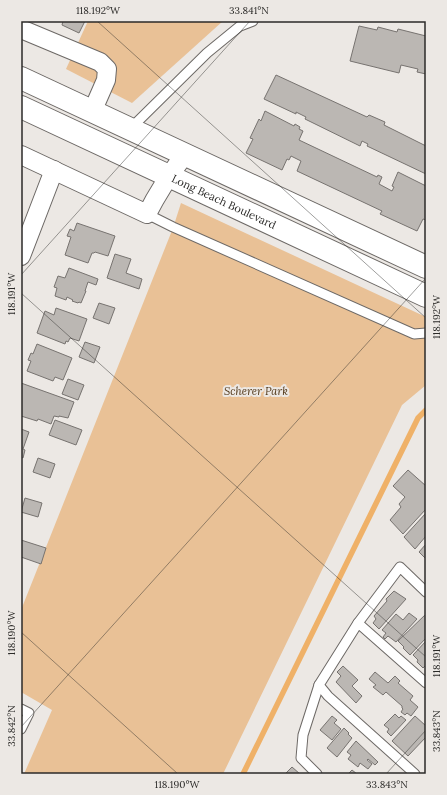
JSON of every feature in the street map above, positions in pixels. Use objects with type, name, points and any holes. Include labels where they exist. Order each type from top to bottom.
[{"type":"main road","points":[[21,78],[426,267]]},
{"type":"main road","name":"Long Beach Boulevard","points":[[21,107],[426,296]]},
{"type":"street","points":[[21,29],[100,62],[107,69],[106,80],[92,112]]},
{"type":"street","points":[[21,155],[147,214],[159,190],[185,154]]},
{"type":"street","points":[[21,256],[54,170]]},
{"type":"lane","points":[[130,129],[207,53],[240,26],[252,21]]},
{"type":"lane","points":[[147,214],[180,231],[414,334],[426,333]]},
{"type":"lane","points":[[317,774],[301,758],[303,735],[319,685],[358,623],[400,567],[426,592]]},
{"type":"lane","points":[[358,623],[426,683]]},
{"type":"lane","points":[[319,685],[328,696],[415,774]]},
{"type":"lane","points":[[21,709],[29,713],[21,729]]},
{"type":"green space","points":[[88,21],[223,21],[132,103],[66,69]]},
{"type":"green space","name":"Scherer Park","points":[[181,203],[426,317],[426,385],[402,405],[223,774],[24,774],[52,710],[21,692],[21,610],[173,228]]},
{"type":"building","points":[[63,21],[85,21],[79,33],[62,25]]},
{"type":"building","points":[[359,26],[377,30],[378,27],[397,32],[398,29],[426,36],[426,74],[417,72],[418,69],[401,65],[399,73],[350,61]]},
{"type":"building","points":[[276,75],[367,117],[369,115],[385,122],[384,125],[426,146],[426,174],[367,146],[368,144],[362,141],[360,146],[305,119],[306,117],[296,112],[296,114],[264,99]]},
{"type":"building","points":[[265,111],[294,126],[295,124],[300,127],[299,129],[303,131],[299,140],[377,177],[378,175],[382,177],[379,184],[392,191],[394,187],[392,186],[398,172],[426,186],[426,220],[423,219],[417,231],[380,214],[382,211],[297,171],[301,161],[291,156],[289,160],[287,159],[282,170],[246,153],[253,139],[250,138],[259,119],[261,121]]},
{"type":"building","points":[[77,223],[115,236],[108,256],[95,252],[92,253],[88,263],[65,255],[71,237],[67,236],[70,229],[74,231]]},
{"type":"building","points":[[115,254],[131,259],[126,273],[142,279],[139,289],[107,278]]},
{"type":"building","points":[[69,268],[98,279],[96,285],[88,282],[81,303],[72,301],[73,300],[67,297],[66,300],[55,296],[57,288],[54,287],[58,276],[65,278]]},
{"type":"building","points":[[99,303],[115,308],[109,324],[93,318]]},
{"type":"building","points":[[56,308],[87,319],[79,341],[70,338],[65,344],[37,333],[45,311],[54,315]]},
{"type":"building","points":[[85,342],[100,347],[94,363],[79,357]]},
{"type":"building","points":[[37,344],[72,358],[63,380],[55,377],[53,381],[27,371],[31,361],[28,360],[31,353],[33,354]]},
{"type":"building","points":[[68,379],[84,385],[78,400],[62,394]]},
{"type":"building","points":[[21,383],[74,402],[68,418],[54,416],[51,424],[38,419],[37,421],[21,416]]},
{"type":"building","points":[[55,420],[82,430],[76,445],[49,435]]},
{"type":"building","points":[[21,429],[29,432],[23,449],[25,450],[23,458],[21,457]]},
{"type":"building","points":[[38,458],[55,464],[50,478],[33,472]]},
{"type":"building","points":[[408,470],[426,486],[426,509],[403,534],[390,520],[401,507],[399,504],[405,497],[393,486]]},
{"type":"building","points":[[25,498],[42,503],[38,517],[21,512]]},
{"type":"building","points":[[426,513],[426,536],[415,549],[404,537]]},
{"type":"building","points":[[21,540],[46,548],[41,564],[21,557]]},
{"type":"building","points":[[426,544],[426,559],[419,552]]},
{"type":"building","points":[[394,591],[406,599],[379,629],[373,623],[376,619],[374,616],[387,601],[386,599]]},
{"type":"building","points":[[409,613],[417,619],[396,642],[388,636],[385,639],[383,637],[386,633],[382,630],[396,614],[403,620]]},
{"type":"building","points":[[426,614],[426,638],[410,655],[398,641]]},
{"type":"building","points":[[426,641],[426,665],[423,668],[413,655]]},
{"type":"building","points":[[343,666],[358,680],[352,686],[362,696],[356,703],[336,682],[341,676],[337,672]]},
{"type":"building","points":[[375,672],[388,683],[395,676],[400,681],[398,683],[413,696],[410,700],[418,707],[411,716],[407,713],[405,715],[401,712],[403,709],[402,706],[386,692],[383,695],[373,687],[376,685],[369,679]]},
{"type":"building","points":[[395,714],[399,718],[401,716],[406,720],[391,736],[387,732],[389,729],[384,725]]},
{"type":"building","points":[[332,716],[337,720],[334,723],[341,729],[332,740],[320,730]]},
{"type":"building","points":[[415,716],[426,726],[426,737],[408,756],[392,741]]},
{"type":"building","points":[[344,728],[352,738],[337,757],[327,748]]},
{"type":"building","points":[[356,741],[378,762],[375,765],[368,759],[367,760],[372,764],[368,769],[360,763],[358,767],[348,759],[351,755],[347,752]]},
{"type":"building","points":[[292,767],[300,774],[285,774]]},
{"type":"building","points":[[352,770],[357,774],[348,774]]},
{"type":"waterway","points":[[243,774],[418,418],[426,410]]}]
